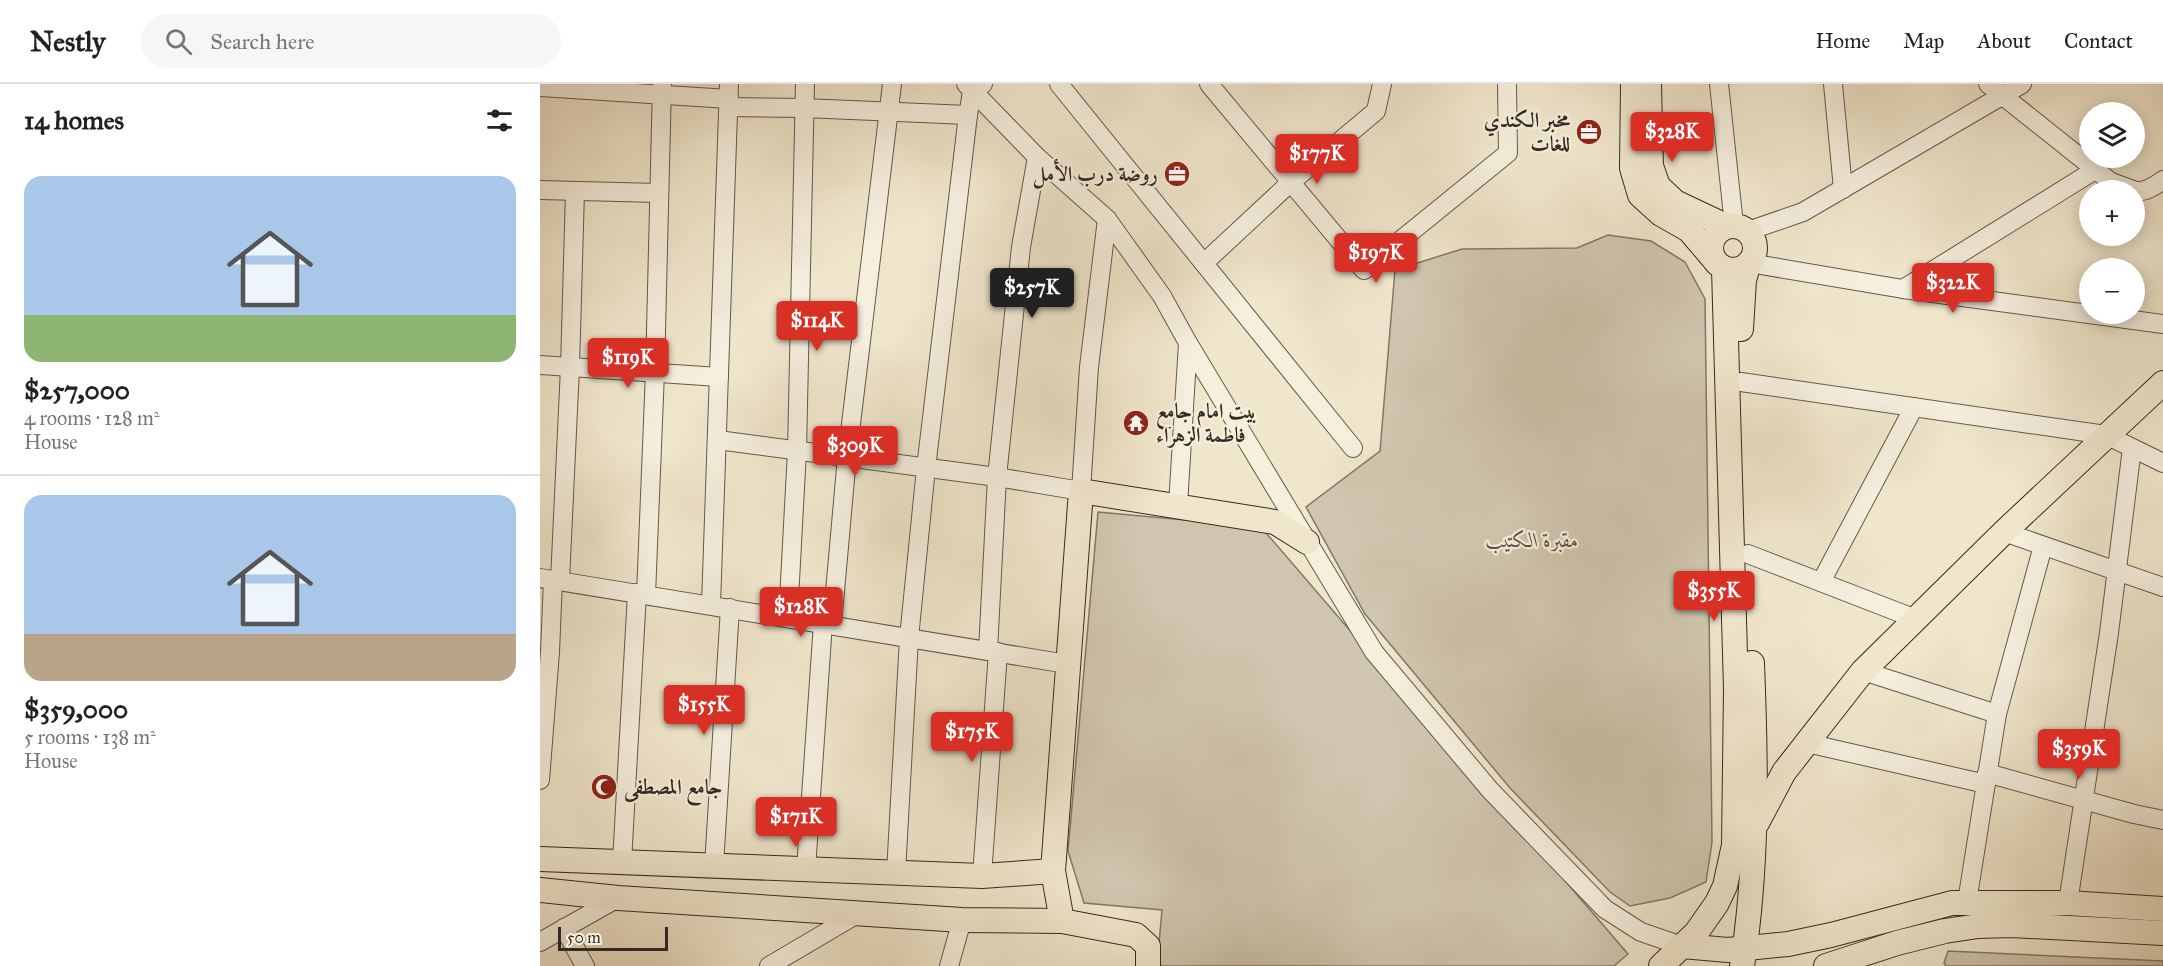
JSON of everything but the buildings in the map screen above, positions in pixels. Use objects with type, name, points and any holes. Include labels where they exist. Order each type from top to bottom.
[{"type":"main road","points":[[1633,84],[1632,168],[1640,195],[1661,214],[1689,230],[1718,263],[1737,270],[1754,258],[1755,244],[1736,228],[1674,202],[1658,186],[1651,166],[1649,84]]},
{"type":"main road","points":[[1661,966],[1708,919],[1717,903],[1730,869],[1734,835],[1737,689],[1733,529],[1718,263],[1710,248],[1712,238],[1718,231],[1736,228]]},
{"type":"main road","points":[[1743,957],[1755,828],[1753,700],[1741,382],[1741,307],[1744,280],[1749,263]]},
{"type":"main road","points":[[1755,828],[1776,786],[1863,671],[2004,532],[2163,383]]},
{"type":"main road","points":[[1062,921],[1053,871],[1081,490],[1275,522],[1307,542]]},
{"type":"main road","points":[[540,860],[982,876],[1053,871]]},
{"type":"main road","points":[[540,890],[963,920],[1062,921],[1136,934],[1148,946],[1148,966]]},
{"type":"main road","points":[[1682,946],[1719,958],[1743,957],[1936,907],[1967,902],[2068,903],[2163,909]]},
{"type":"main road","points":[[1826,966],[1897,943],[1945,931],[1978,926],[2011,925],[2163,933]]},
{"type":"street","points":[[788,618],[797,451],[805,84]]},
{"type":"street","points":[[806,869],[827,624],[892,84]]},
{"type":"street","points":[[1059,84],[1353,448]]},
{"type":"street","points":[[1209,84],[1364,270],[1508,153],[1507,84]]},
{"type":"street","points":[[1204,263],[1291,183],[1376,111],[1382,84]]},
{"type":"street","points":[[1719,84],[1736,228],[1803,212],[1843,189],[1995,90],[2022,84]]},
{"type":"street","points":[[1833,84],[1843,189]]},
{"type":"street","points":[[540,87],[662,89],[804,108],[968,115]]},
{"type":"street","points":[[896,873],[909,638],[926,468],[968,115],[974,87]]},
{"type":"street","points":[[974,87],[1037,157],[1107,219],[1162,296],[1374,651],[1490,790],[1605,909],[1641,932],[1682,946]]},
{"type":"street","points":[[622,862],[642,594],[655,372],[662,89]]},
{"type":"street","points":[[1995,90],[2108,180]]},
{"type":"street","points":[[711,605],[729,97]]},
{"type":"street","points":[[982,876],[993,652],[997,477],[1021,247],[1037,157]]},
{"type":"street","points":[[1904,289],[2095,170]]},
{"type":"street","points":[[2145,190],[2154,187],[2163,180]]},
{"type":"street","points":[[540,190],[659,193]]},
{"type":"street","points":[[540,780],[545,652],[570,367],[575,191]]},
{"type":"street","points":[[717,440],[1081,490],[1089,367],[1107,219]]},
{"type":"street","points":[[1749,263],[1904,289],[2163,324]]},
{"type":"street","points":[[1178,505],[1188,343]]},
{"type":"street","points":[[540,365],[719,377]]},
{"type":"street","points":[[1741,382],[2106,435],[2163,463]]},
{"type":"street","points":[[1821,582],[1914,407]]},
{"type":"street","points":[[2068,903],[2117,571],[2132,448]]},
{"type":"street","points":[[2004,532],[2163,587]]},
{"type":"street","points":[[1967,902],[1997,714],[2043,546]]},
{"type":"street","points":[[1748,554],[1916,619]]},
{"type":"street","points":[[551,580],[1067,664]]},
{"type":"street","points":[[714,866],[730,608]]},
{"type":"street","points":[[1863,671],[1997,714]]},
{"type":"street","points":[[1807,743],[1987,779],[2163,820]]},
{"type":"street","points":[[540,942],[618,897]]},
{"type":"street","points":[[769,966],[859,913]]},
{"type":"street","points":[[949,966],[963,920]]},
{"type":"street","points":[[564,928],[585,966]]},
{"type":"green space","name":"مقبرة الكتيب","points":[[1608,235],[1651,241],[1685,262],[1705,299],[1712,842],[1706,882],[1670,898],[1630,906],[1610,892],[1510,788],[1365,614],[1306,507],[1380,451],[1395,270],[1462,249],[1577,248]]},
{"type":"green space","points":[[1098,512],[1261,527],[1628,954],[1614,966],[1157,966],[1162,910],[1084,903],[1068,851]]},
{"type":"green space","points":[[1948,951],[2163,961],[2163,966],[1946,966],[1944,963]]},
{"type":"place","name":"مخبر الكندي للغات","points":[[1589,132]]},
{"type":"place","name":"روضة درب الأمل","points":[[1177,174]]},
{"type":"place","name":"بيت امام جامع فاطمة الزهراء","points":[[1136,423]]},
{"type":"place","name":"جامع المصطفى","points":[[604,787]]}]
